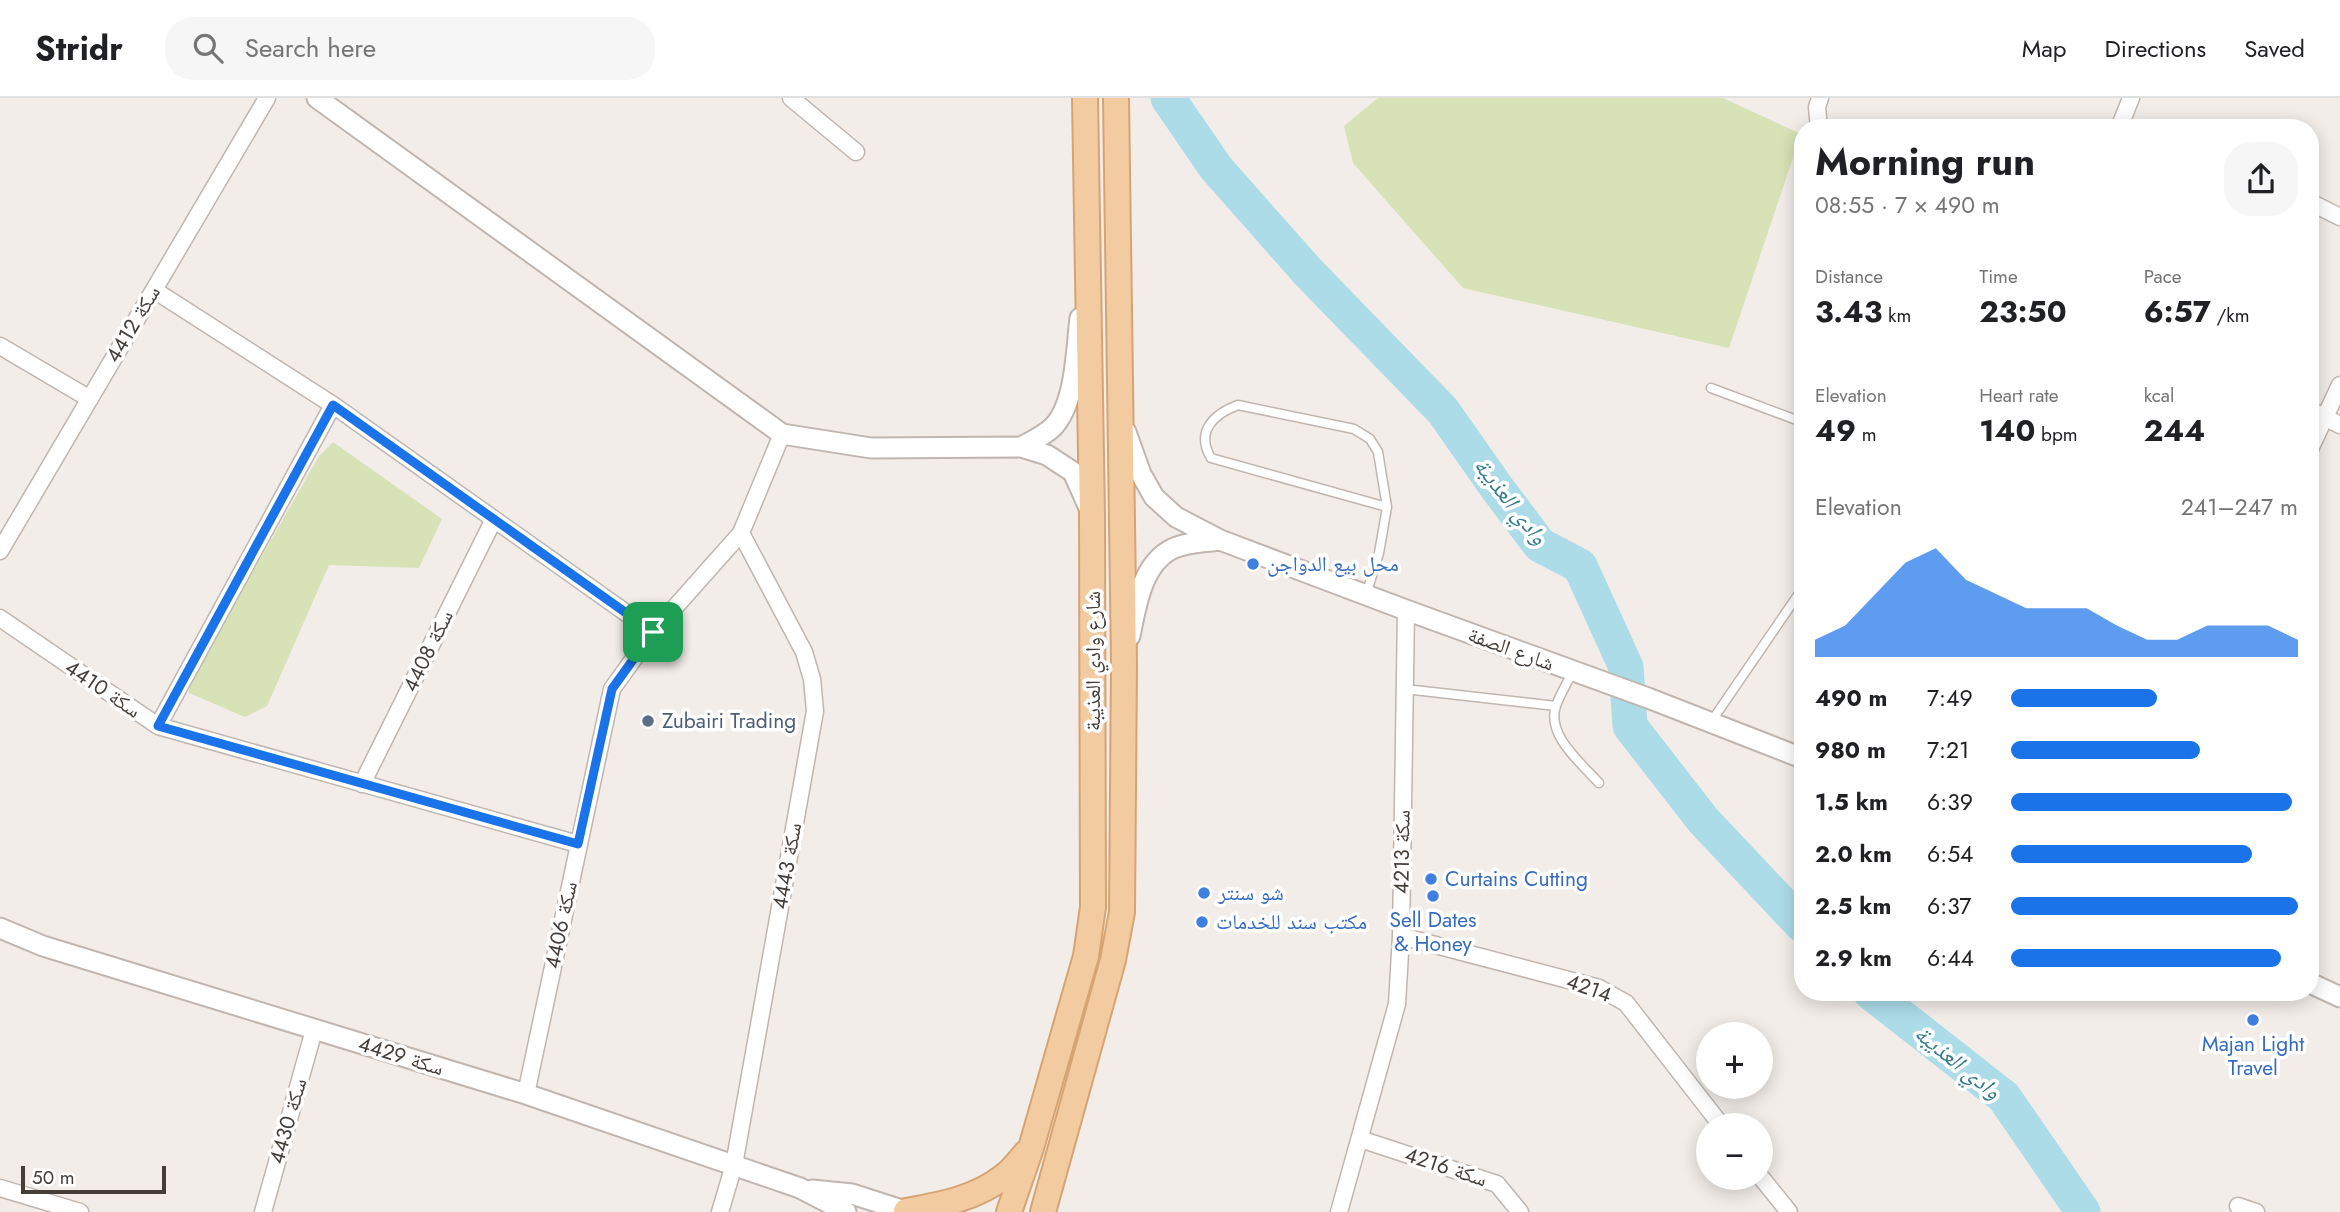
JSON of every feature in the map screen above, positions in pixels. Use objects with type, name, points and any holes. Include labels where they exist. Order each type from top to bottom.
[{"type":"main road","name":"شارع وادي العذيبة","points":[[1009,1212],[1031,1148],[1086,956],[1093,907],[1092,515],[1085,98]]},
{"type":"main road","name":"شارع وادي العذيبة","points":[[1043,1212],[1113,960],[1122,912],[1124,664],[1116,98]]},
{"type":"main road","points":[[907,1212],[976,1193],[1004,1177],[1031,1148]]},
{"type":"street","name":"سكة 4412","points":[[0,551],[267,98]]},
{"type":"street","points":[[317,98],[782,434],[871,448],[1021,447],[1047,455],[1073,472],[1092,515]]},
{"type":"street","points":[[791,98],[856,152]]},
{"type":"street","points":[[1819,119],[1820,98]]},
{"type":"street","points":[[2123,119],[2131,98]]},
{"type":"street","points":[[2319,207],[2340,218]]},
{"type":"street","points":[[1021,447],[1053,427],[1066,407],[1087,265]]},
{"type":"street","points":[[154,289],[333,405],[653,632]]},
{"type":"street","points":[[0,346],[90,399]]},
{"type":"street","points":[[2319,411],[2340,385]]},
{"type":"street","points":[[158,726],[333,405]]},
{"type":"street","name":"شارع الصفة","points":[[1121,410],[1129,446],[1154,497],[1176,516],[1220,540],[1794,755]]},
{"type":"street","points":[[2319,415],[2340,425]]},
{"type":"street","name":"سكة 4406","points":[[526,1094],[612,689],[653,632],[741,533],[782,434]]},
{"type":"street","name":"سكة 4408","points":[[362,784],[494,519]]},
{"type":"street","name":"سكة 4443","points":[[720,1212],[734,1165],[815,710],[812,678],[804,652],[741,533]]},
{"type":"street","name":"شارع الصفة","points":[[1124,664],[1137,605],[1156,560],[1172,548],[1220,540]]},
{"type":"street","name":"سكة 4213","points":[[1339,1212],[1397,1004],[1401,936],[1406,610]]},
{"type":"street","name":"سكة 4410","points":[[0,618],[158,726],[578,844]]},
{"type":"street","name":"سكة 4429","points":[[0,928],[43,946],[526,1094],[800,1188],[846,1212]]},
{"type":"street","name":"4214","points":[[1401,936],[1599,988],[1626,1003],[1712,1113]]},
{"type":"street","points":[[2319,987],[2340,997]]},
{"type":"street","name":"سكة 4430","points":[[263,1212],[314,1030]]},
{"type":"street","name":"سكة 4216","points":[[1360,1139],[1497,1184],[1520,1212]]},
{"type":"street","points":[[0,1188],[80,1212]]},
{"type":"street","name":"سكة 4429","points":[[800,1188],[852,1194],[907,1212]]},
{"type":"street","points":[[1771,1190],[1789,1212]]},
{"type":"street","points":[[2238,1206],[2256,1212]]},
{"type":"lane","points":[[1711,388],[1794,419]]},
{"type":"lane","points":[[1366,595],[1379,553],[1387,507],[1378,452],[1370,439],[1354,429],[1238,405],[1220,412],[1208,425],[1205,448],[1211,458],[1387,507]]},
{"type":"lane","points":[[1711,722],[1794,601]]},
{"type":"lane","points":[[1573,671],[1556,706],[1553,720],[1557,733],[1599,783]]},
{"type":"lane","points":[[1405,689],[1556,706]]},
{"type":"green space","points":[[1378,98],[1723,98],[1794,131],[1794,155],[1729,348],[1463,288],[1353,163],[1344,126]]},
{"type":"green space","points":[[333,442],[442,519],[419,568],[329,565],[267,706],[245,717],[189,693],[190,682],[319,456]]},
{"type":"waterway","name":"وادي العذيبة","points":[[1168,98],[1216,168],[1308,272],[1443,411],[1540,545],[1580,566],[1626,667],[1630,726],[1703,820],[1794,917]]},
{"type":"waterway","name":"وادي العذيبة","points":[[1881,1001],[2004,1097],[2083,1212]]},
{"type":"place","name":"محل بيع الدواجن","points":[[1253,564]]},
{"type":"place","name":"Zubairi Trading","points":[[648,721]]},
{"type":"place","name":"Curtains Cutting","points":[[1431,879]]},
{"type":"place","name":"شو سنتر","points":[[1204,893]]},
{"type":"place","name":"Sell Dates & Honey","points":[[1433,896]]},
{"type":"place","name":"مكتب سند للخدمات","points":[[1202,922]]},
{"type":"place","name":"Majan Light Travel","points":[[2253,1020]]},
{"type":"route","points":[[333,405],[653,632],[612,689],[578,844],[158,726],[333,405]]}]
